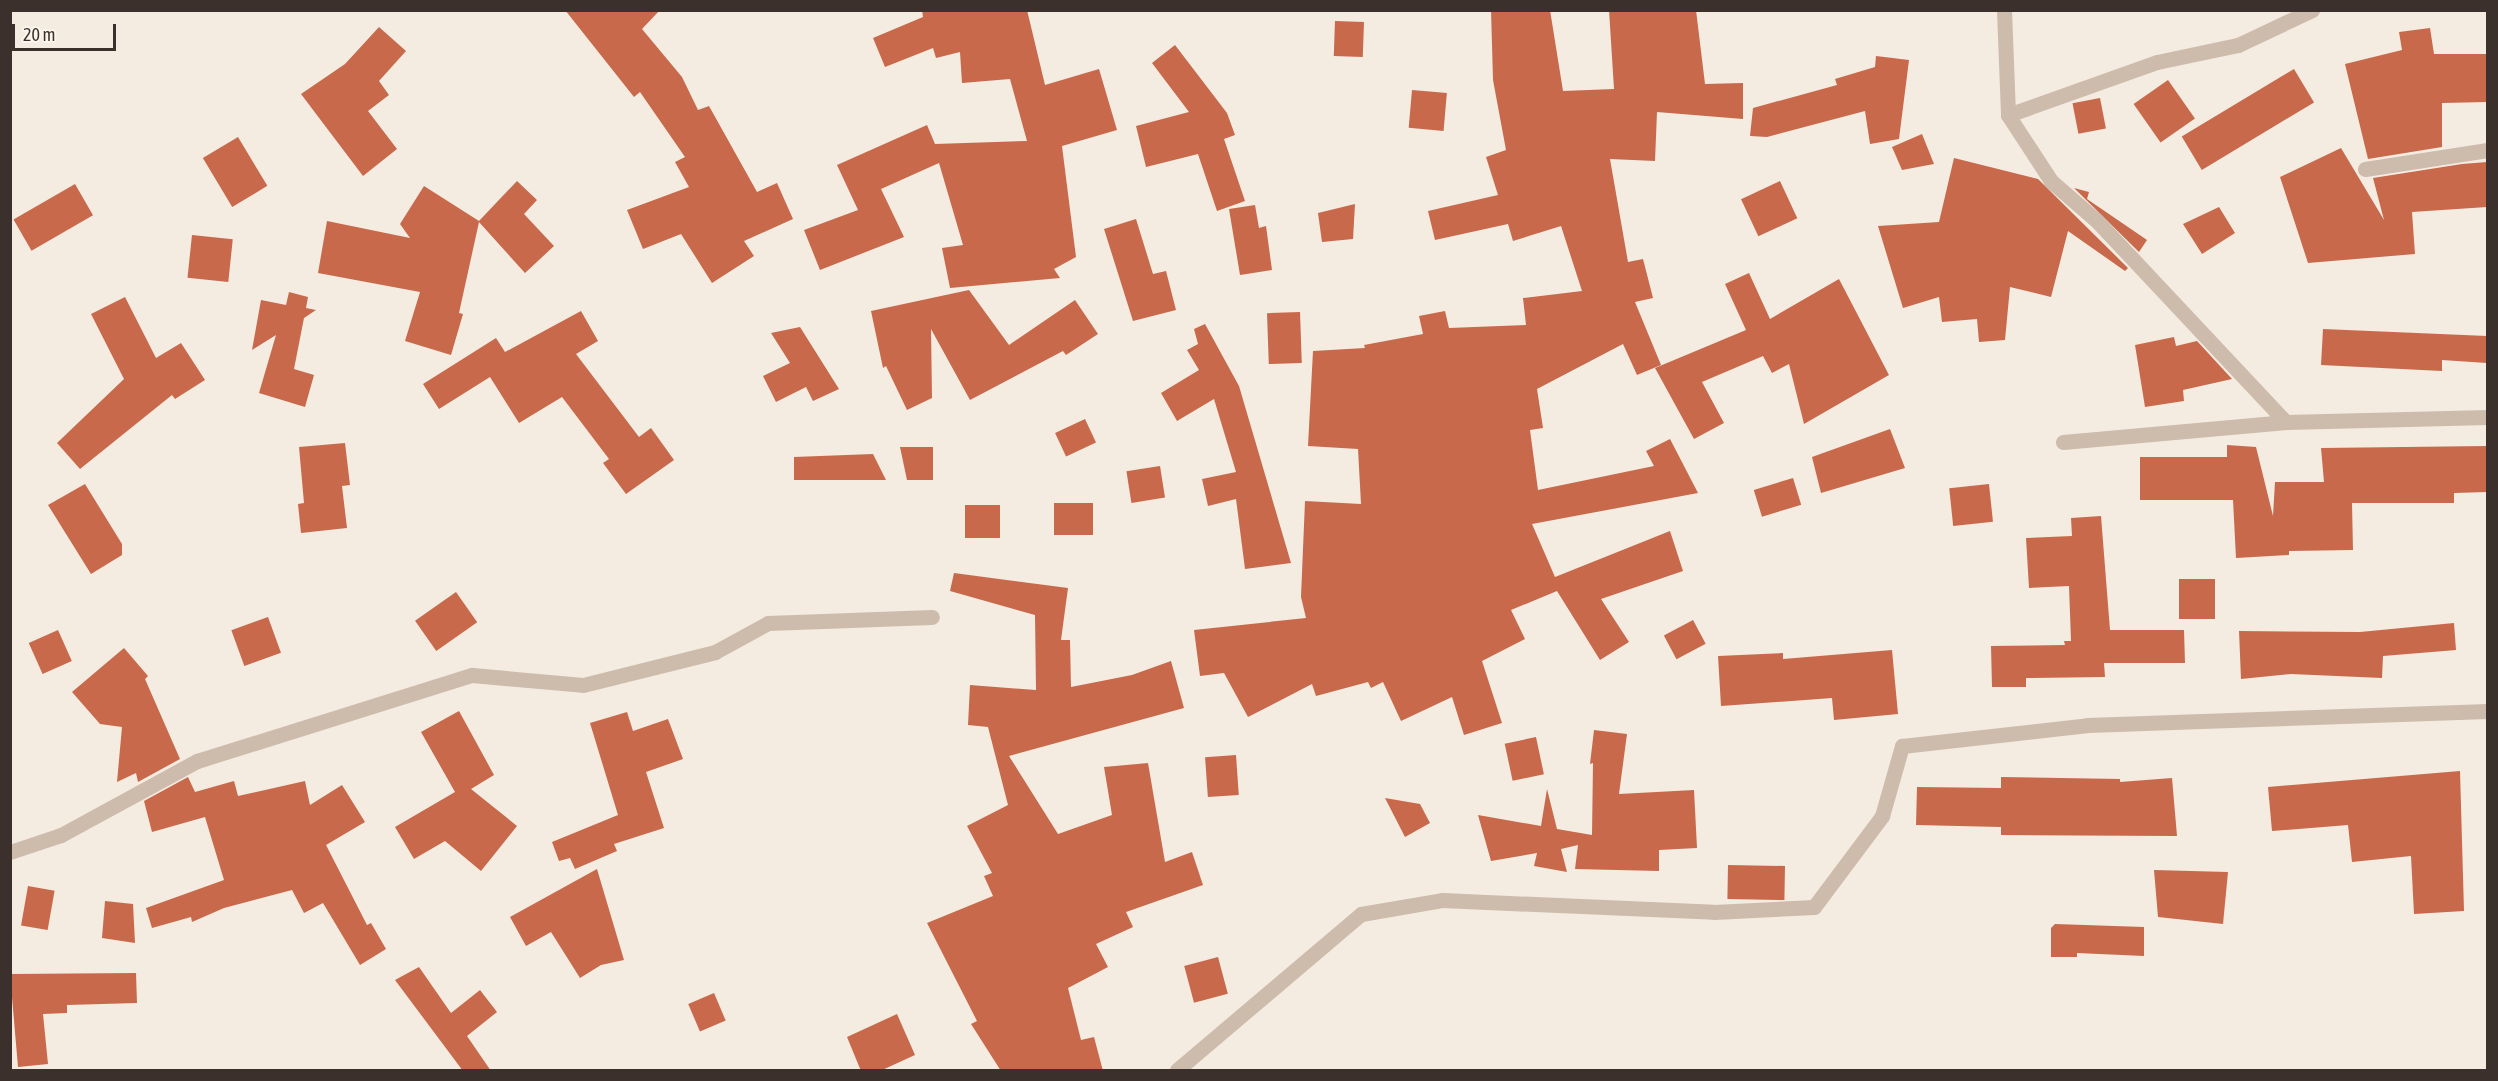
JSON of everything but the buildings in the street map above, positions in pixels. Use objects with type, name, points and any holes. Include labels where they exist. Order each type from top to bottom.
[{"type":"street","points":[[2004,10],[2008,115],[2051,181],[2097,221],[2286,422]]},
{"type":"street","points":[[2008,115],[2157,62],[2238,45],[2312,10]]},
{"type":"street","points":[[2365,169],[2487,150]]},
{"type":"street","points":[[2063,442],[2286,422],[2487,417]]},
{"type":"street","points":[[10,852],[61,835],[197,761],[472,675],[582,685],[716,652],[768,623],[932,617]]},
{"type":"street","points":[[1177,1071],[1360,914],[1442,900],[1714,912],[1814,907],[1882,816],[1902,746],[2088,725],[2487,711]]}]
